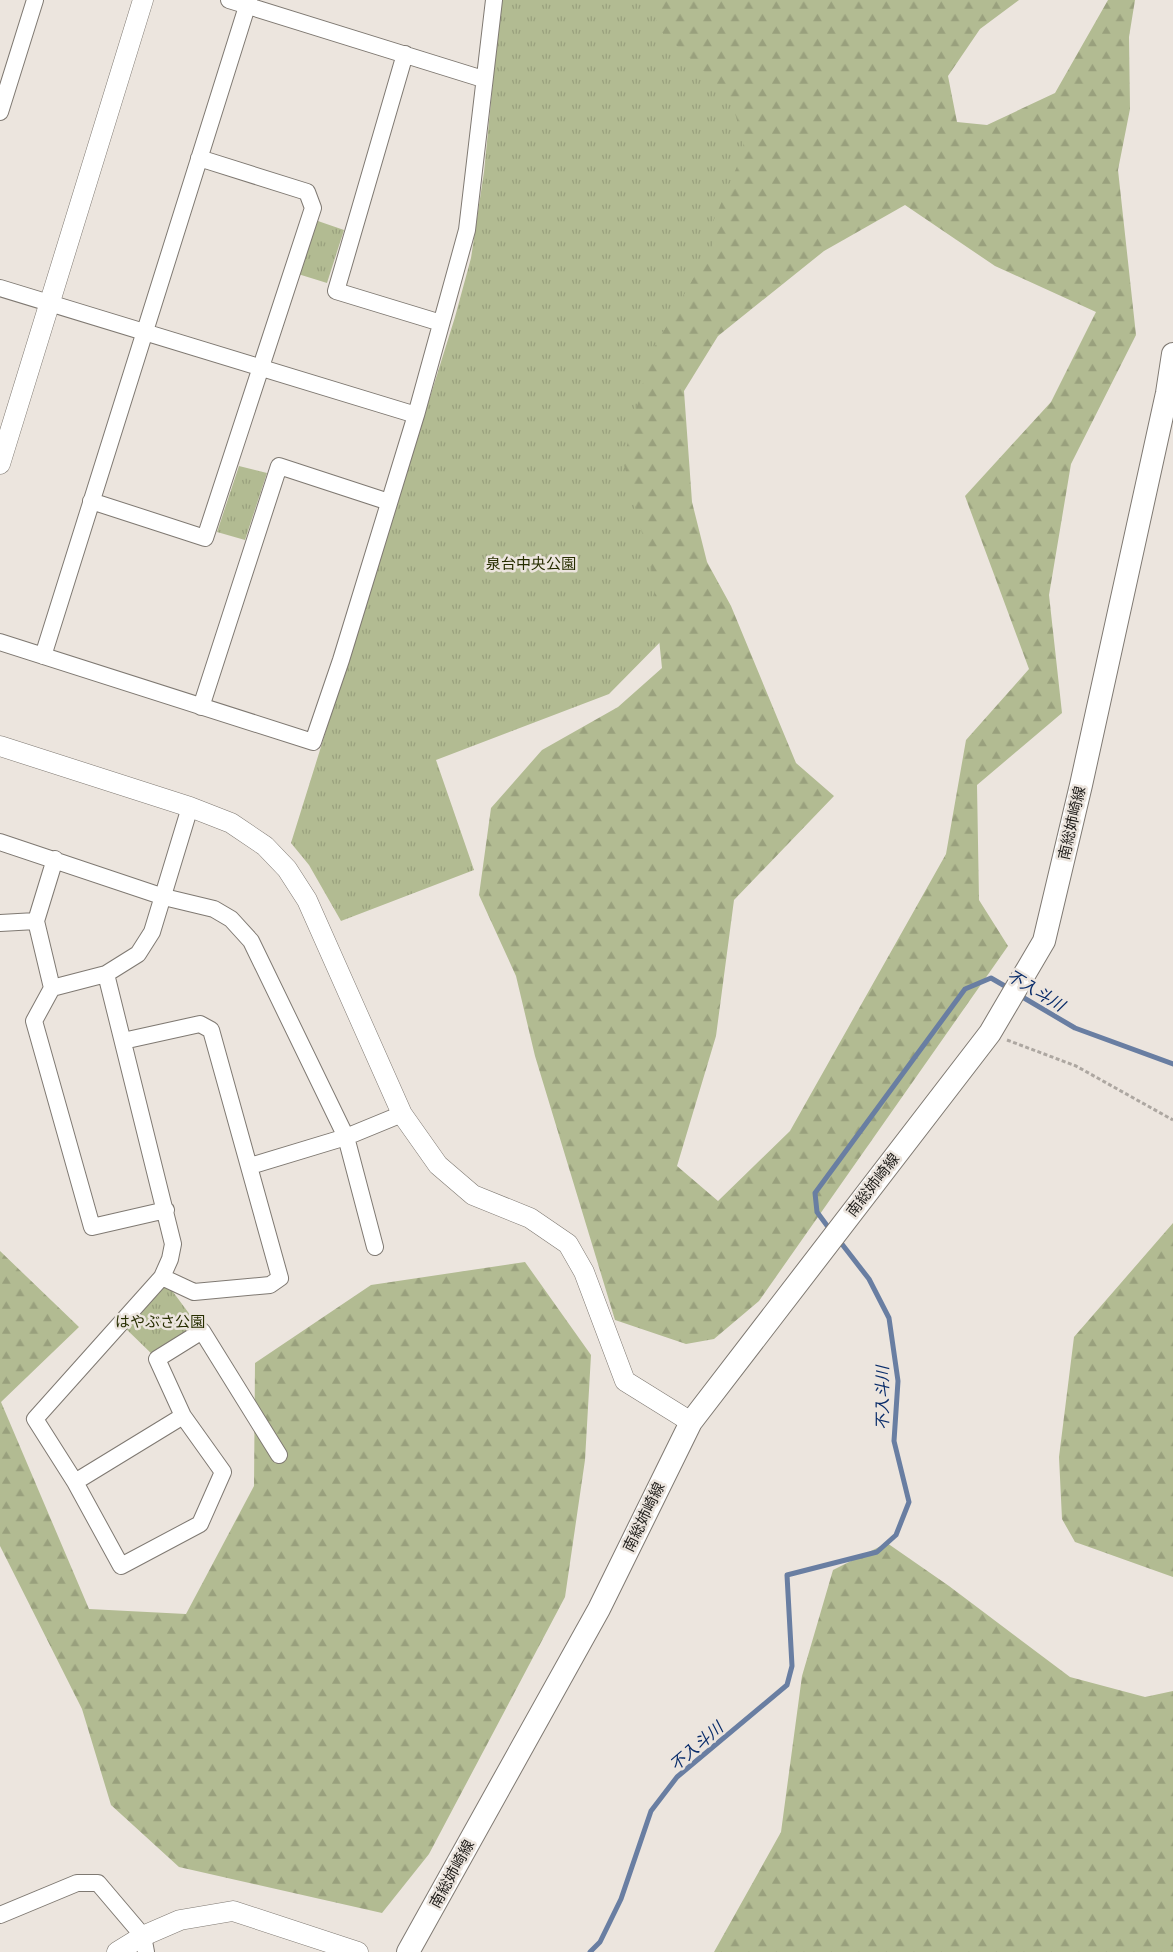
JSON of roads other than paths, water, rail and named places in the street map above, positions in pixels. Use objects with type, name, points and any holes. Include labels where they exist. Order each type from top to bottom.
[{"type":"main road","name":"南総姉崎線","points":[[408,1952],[599,1609],[691,1422],[990,1033],[1044,941],[1083,776],[1167,393],[1173,354]]},
{"type":"street","points":[[0,112],[35,0]]},
{"type":"street","points":[[0,464],[143,0]]},
{"type":"street","points":[[229,0],[248,3],[483,78]]},
{"type":"street","points":[[0,642],[313,742],[341,660],[416,415],[467,230],[483,78],[494,0]]},
{"type":"street","points":[[43,656],[248,3]]},
{"type":"street","points":[[405,54],[336,291],[442,323]]},
{"type":"street","points":[[91,501],[205,538],[313,208],[307,192],[199,158]]},
{"type":"street","points":[[0,288],[416,415]]},
{"type":"street","points":[[201,707],[279,466],[389,502]]},
{"type":"street","points":[[0,746],[190,807],[231,823],[265,846],[287,868],[311,908],[402,1114],[438,1165],[472,1195],[530,1218],[568,1244],[584,1272],[625,1381],[691,1422]]},
{"type":"street","points":[[52,988],[106,974],[138,954],[152,932],[190,807]]},
{"type":"street","points":[[0,842],[164,897],[214,909],[231,919],[251,940],[346,1137],[375,1246]]},
{"type":"street","points":[[55,860],[36,921],[52,988],[34,1021],[92,1227],[166,1210]]},
{"type":"street","points":[[0,923],[36,921]]},
{"type":"street","points":[[106,974],[173,1244],[170,1260],[162,1277],[35,1419],[74,1482],[121,1566],[200,1524],[223,1472],[183,1416],[156,1359],[202,1331],[279,1455]]},
{"type":"street","points":[[123,1041],[200,1024],[210,1030],[250,1166],[280,1278],[270,1285],[194,1292],[162,1277]]},
{"type":"street","points":[[250,1166],[346,1137],[402,1114]]},
{"type":"street","points":[[74,1482],[183,1416]]},
{"type":"street","points":[[0,1915],[77,1882],[88,1881],[98,1883],[145,1944]]},
{"type":"street","points":[[117,1952],[145,1944],[180,1920],[233,1912],[358,1952]]},
{"type":"waterway","name":"不入斗川","points":[[831,1231],[817,1212],[815,1193],[965,989],[991,978],[1010,989]]},
{"type":"waterway","name":"不入斗川","points":[[1019,995],[1075,1028],[1173,1064]]},
{"type":"waterway","name":"不入斗川","points":[[590,1952],[600,1942],[621,1899],[651,1811],[677,1777],[787,1685],[792,1666],[787,1575],[877,1552],[896,1535],[909,1502],[894,1441],[898,1381],[889,1318],[869,1279],[838,1239]]},
{"type":"park label","name":"泉台中央公園","points":[[531,564]]},
{"type":"park label","name":"はやぶさ公園","points":[[160,1322]]}]
